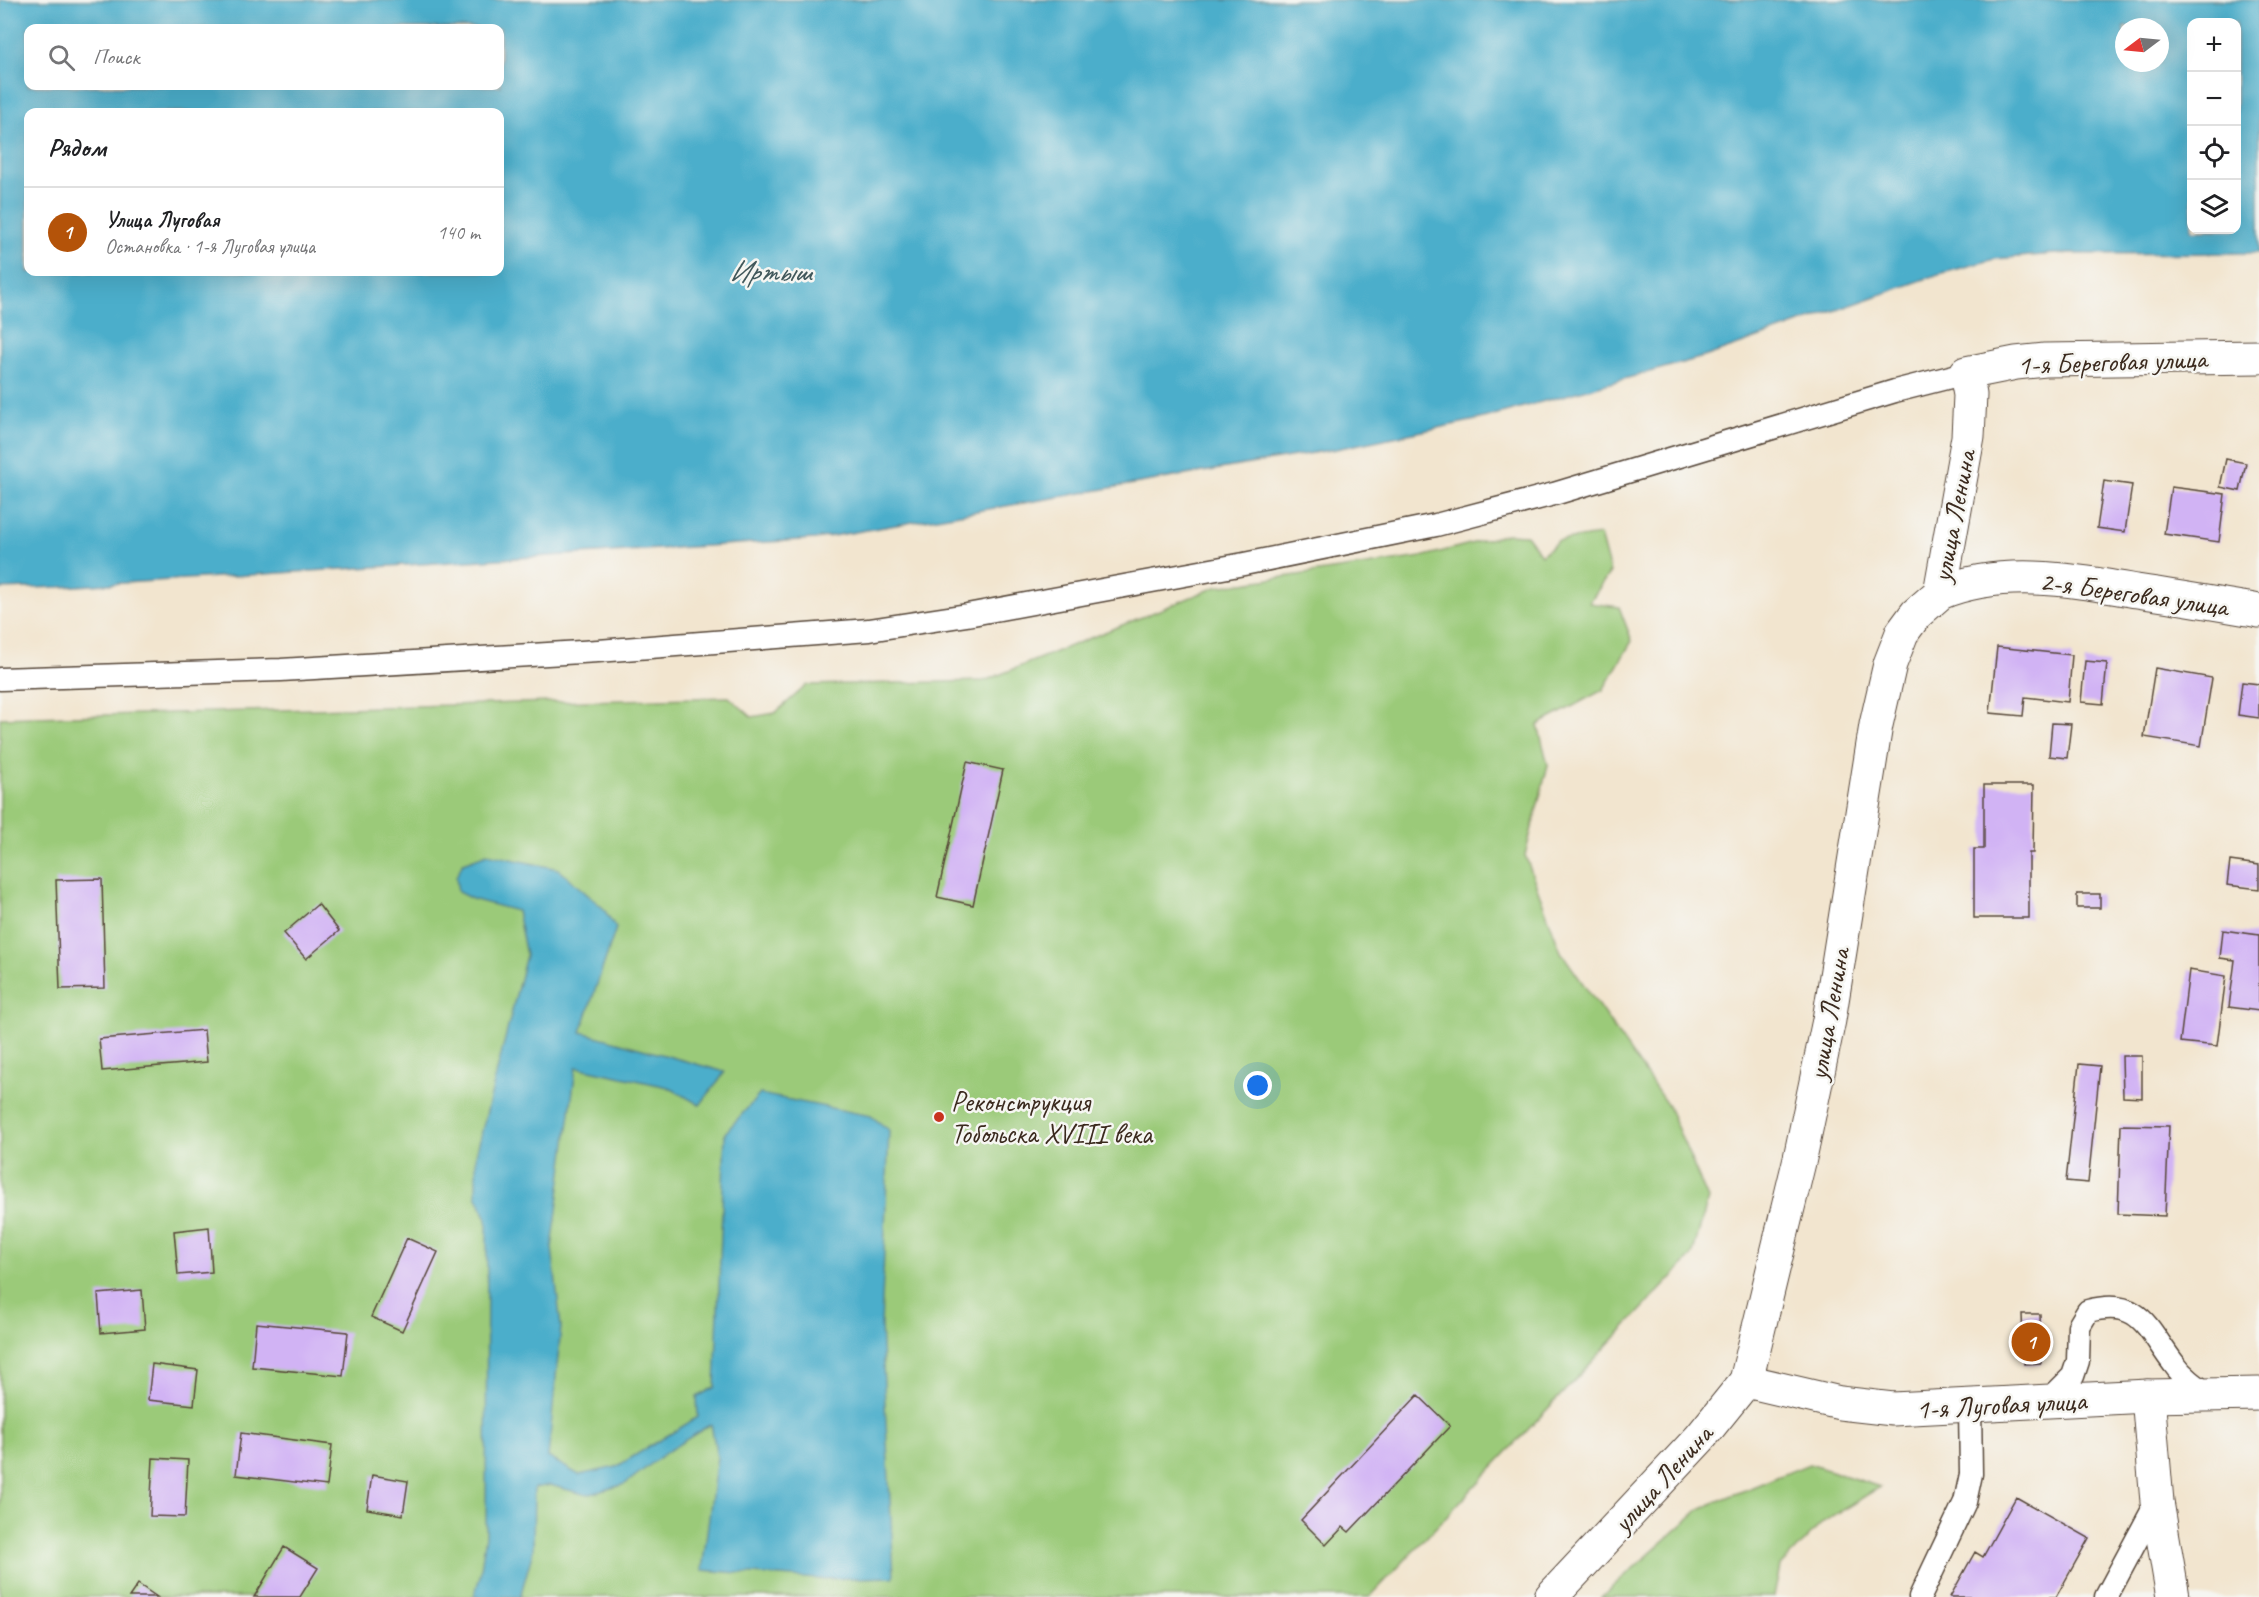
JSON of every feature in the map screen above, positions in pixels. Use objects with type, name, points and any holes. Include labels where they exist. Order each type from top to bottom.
[{"type":"street","name":"1-я Береговая улица","points":[[1966,373],[2045,360],[2259,357]]},
{"type":"street","name":"улица Ленина","points":[[1551,1597],[1700,1438],[1746,1381],[1800,1158],[1829,1020],[1876,725],[1890,664],[1902,633],[1916,614],[1940,593],[1968,437],[1970,395],[1966,373]]},
{"type":"street","name":"2-я Береговая улица","points":[[1940,593],[1984,580],[2070,579],[2259,611]]},
{"type":"street","name":"1-я Луговая улица","points":[[1746,1381],[1840,1403],[1893,1409],[2148,1396],[2259,1394]]},
{"type":"street","points":[[2148,1396],[2157,1502],[2173,1597]]},
{"type":"lane","points":[[0,679],[281,670],[598,651],[869,630],[1244,564],[1436,525],[1554,494],[1895,391],[1966,373]]},
{"type":"lane","points":[[2048,1401],[2073,1376],[2078,1361],[2079,1326],[2088,1311],[2105,1307],[2128,1309],[2143,1320],[2175,1366],[2187,1379],[2209,1395]]},
{"type":"lane","points":[[1920,1597],[1965,1502],[1971,1474],[1970,1406]]},
{"type":"lane","points":[[2106,1597],[2157,1502]]},
{"type":"green space","points":[[1507,534],[1526,535],[1541,555],[1558,541],[1600,535],[1610,572],[1589,603],[1619,607],[1632,641],[1603,690],[1538,725],[1548,765],[1525,855],[1561,952],[1668,1106],[1708,1199],[1692,1256],[1370,1597],[0,1597],[0,718],[729,697],[752,717],[775,713],[807,685],[984,681],[1216,587],[1421,557]]},
{"type":"green space","points":[[1809,1464],[1880,1487],[1823,1522],[1780,1566],[1774,1597],[1601,1597],[1701,1508]]},
{"type":"water","name":"Иртыш","points":[[0,0],[2259,0],[2259,253],[2055,254],[1995,259],[1939,274],[1707,356],[1476,420],[1336,449],[815,539],[0,589]]},
{"type":"water","points":[[487,854],[558,869],[603,908],[616,928],[581,1032],[725,1072],[700,1105],[668,1087],[576,1067],[552,1248],[561,1327],[548,1457],[579,1475],[616,1467],[698,1417],[697,1397],[715,1387],[725,1133],[760,1094],[871,1116],[889,1130],[881,1326],[894,1577],[818,1579],[702,1570],[717,1457],[711,1424],[668,1451],[625,1484],[587,1495],[550,1485],[534,1488],[533,1551],[520,1597],[474,1597],[480,1576],[486,1535],[487,1219],[476,1195],[476,1155],[526,955],[517,911],[472,899],[458,892],[456,877],[463,863]]},
{"type":"building","points":[[2226,459],[2246,463],[2240,491],[2220,487]]},
{"type":"building","points":[[2104,481],[2132,485],[2125,532],[2097,528]]},
{"type":"building","points":[[2171,487],[2225,494],[2219,542],[2164,534]]},
{"type":"building","points":[[1997,647],[2072,655],[2068,702],[2025,697],[2023,716],[1990,713]]},
{"type":"building","points":[[2085,661],[2107,663],[2103,704],[2081,702]]},
{"type":"building","points":[[2155,668],[2212,678],[2201,746],[2144,737]]},
{"type":"building","points":[[2242,682],[2259,684],[2259,718],[2238,715]]},
{"type":"building","points":[[2052,723],[2071,724],[2067,758],[2049,756]]},
{"type":"building","points":[[967,762],[1003,770],[973,905],[937,897]]},
{"type":"building","points":[[1984,785],[2034,785],[2033,853],[2029,853],[2029,918],[1974,918],[1974,849],[1984,849]]},
{"type":"building","points":[[2230,861],[2259,865],[2259,889],[2227,885]]},
{"type":"building","points":[[102,879],[105,988],[60,989],[56,880]]},
{"type":"building","points":[[2077,894],[2100,894],[2100,908],[2077,908]]},
{"type":"building","points":[[318,904],[339,931],[306,959],[284,933]]},
{"type":"building","points":[[2223,930],[2259,935],[2259,1011],[2229,1007],[2235,960],[2220,958]]},
{"type":"building","points":[[2189,970],[2226,976],[2217,1046],[2180,1042]]},
{"type":"building","points":[[204,1030],[207,1062],[102,1071],[99,1039]]},
{"type":"building","points":[[2122,1056],[2142,1056],[2142,1098],[2123,1097]]},
{"type":"building","points":[[2079,1064],[2100,1066],[2088,1183],[2066,1181]]},
{"type":"building","points":[[2121,1125],[2169,1126],[2165,1216],[2118,1214]]},
{"type":"building","points":[[209,1227],[212,1272],[178,1275],[174,1231]]},
{"type":"building","points":[[407,1238],[438,1252],[402,1331],[371,1317]]},
{"type":"building","points":[[142,1290],[145,1329],[101,1333],[98,1294]]},
{"type":"building","points":[[2022,1314],[2040,1314],[2041,1363],[2024,1364]]},
{"type":"building","points":[[256,1323],[348,1332],[343,1376],[252,1367]]},
{"type":"building","points":[[152,1364],[198,1370],[194,1405],[148,1400]]},
{"type":"building","points":[[1418,1395],[1450,1426],[1349,1532],[1343,1527],[1326,1545],[1301,1520]]},
{"type":"building","points":[[241,1433],[332,1445],[327,1486],[236,1475]]},
{"type":"building","points":[[153,1458],[188,1460],[185,1517],[150,1516]]},
{"type":"building","points":[[372,1475],[408,1481],[403,1515],[367,1509]]},
{"type":"building","points":[[2016,1497],[2089,1538],[2056,1597],[1950,1597],[1975,1552],[1983,1557]]},
{"type":"building","points":[[284,1547],[318,1568],[300,1597],[254,1597]]},
{"type":"building","points":[[138,1584],[157,1597],[129,1597]]},
{"type":"place","name":"Реконструкция Тобольска XVIII века","points":[[939,1117]]},
{"type":"place","name":"Улица Луговая","points":[[2031,1342]]}]
